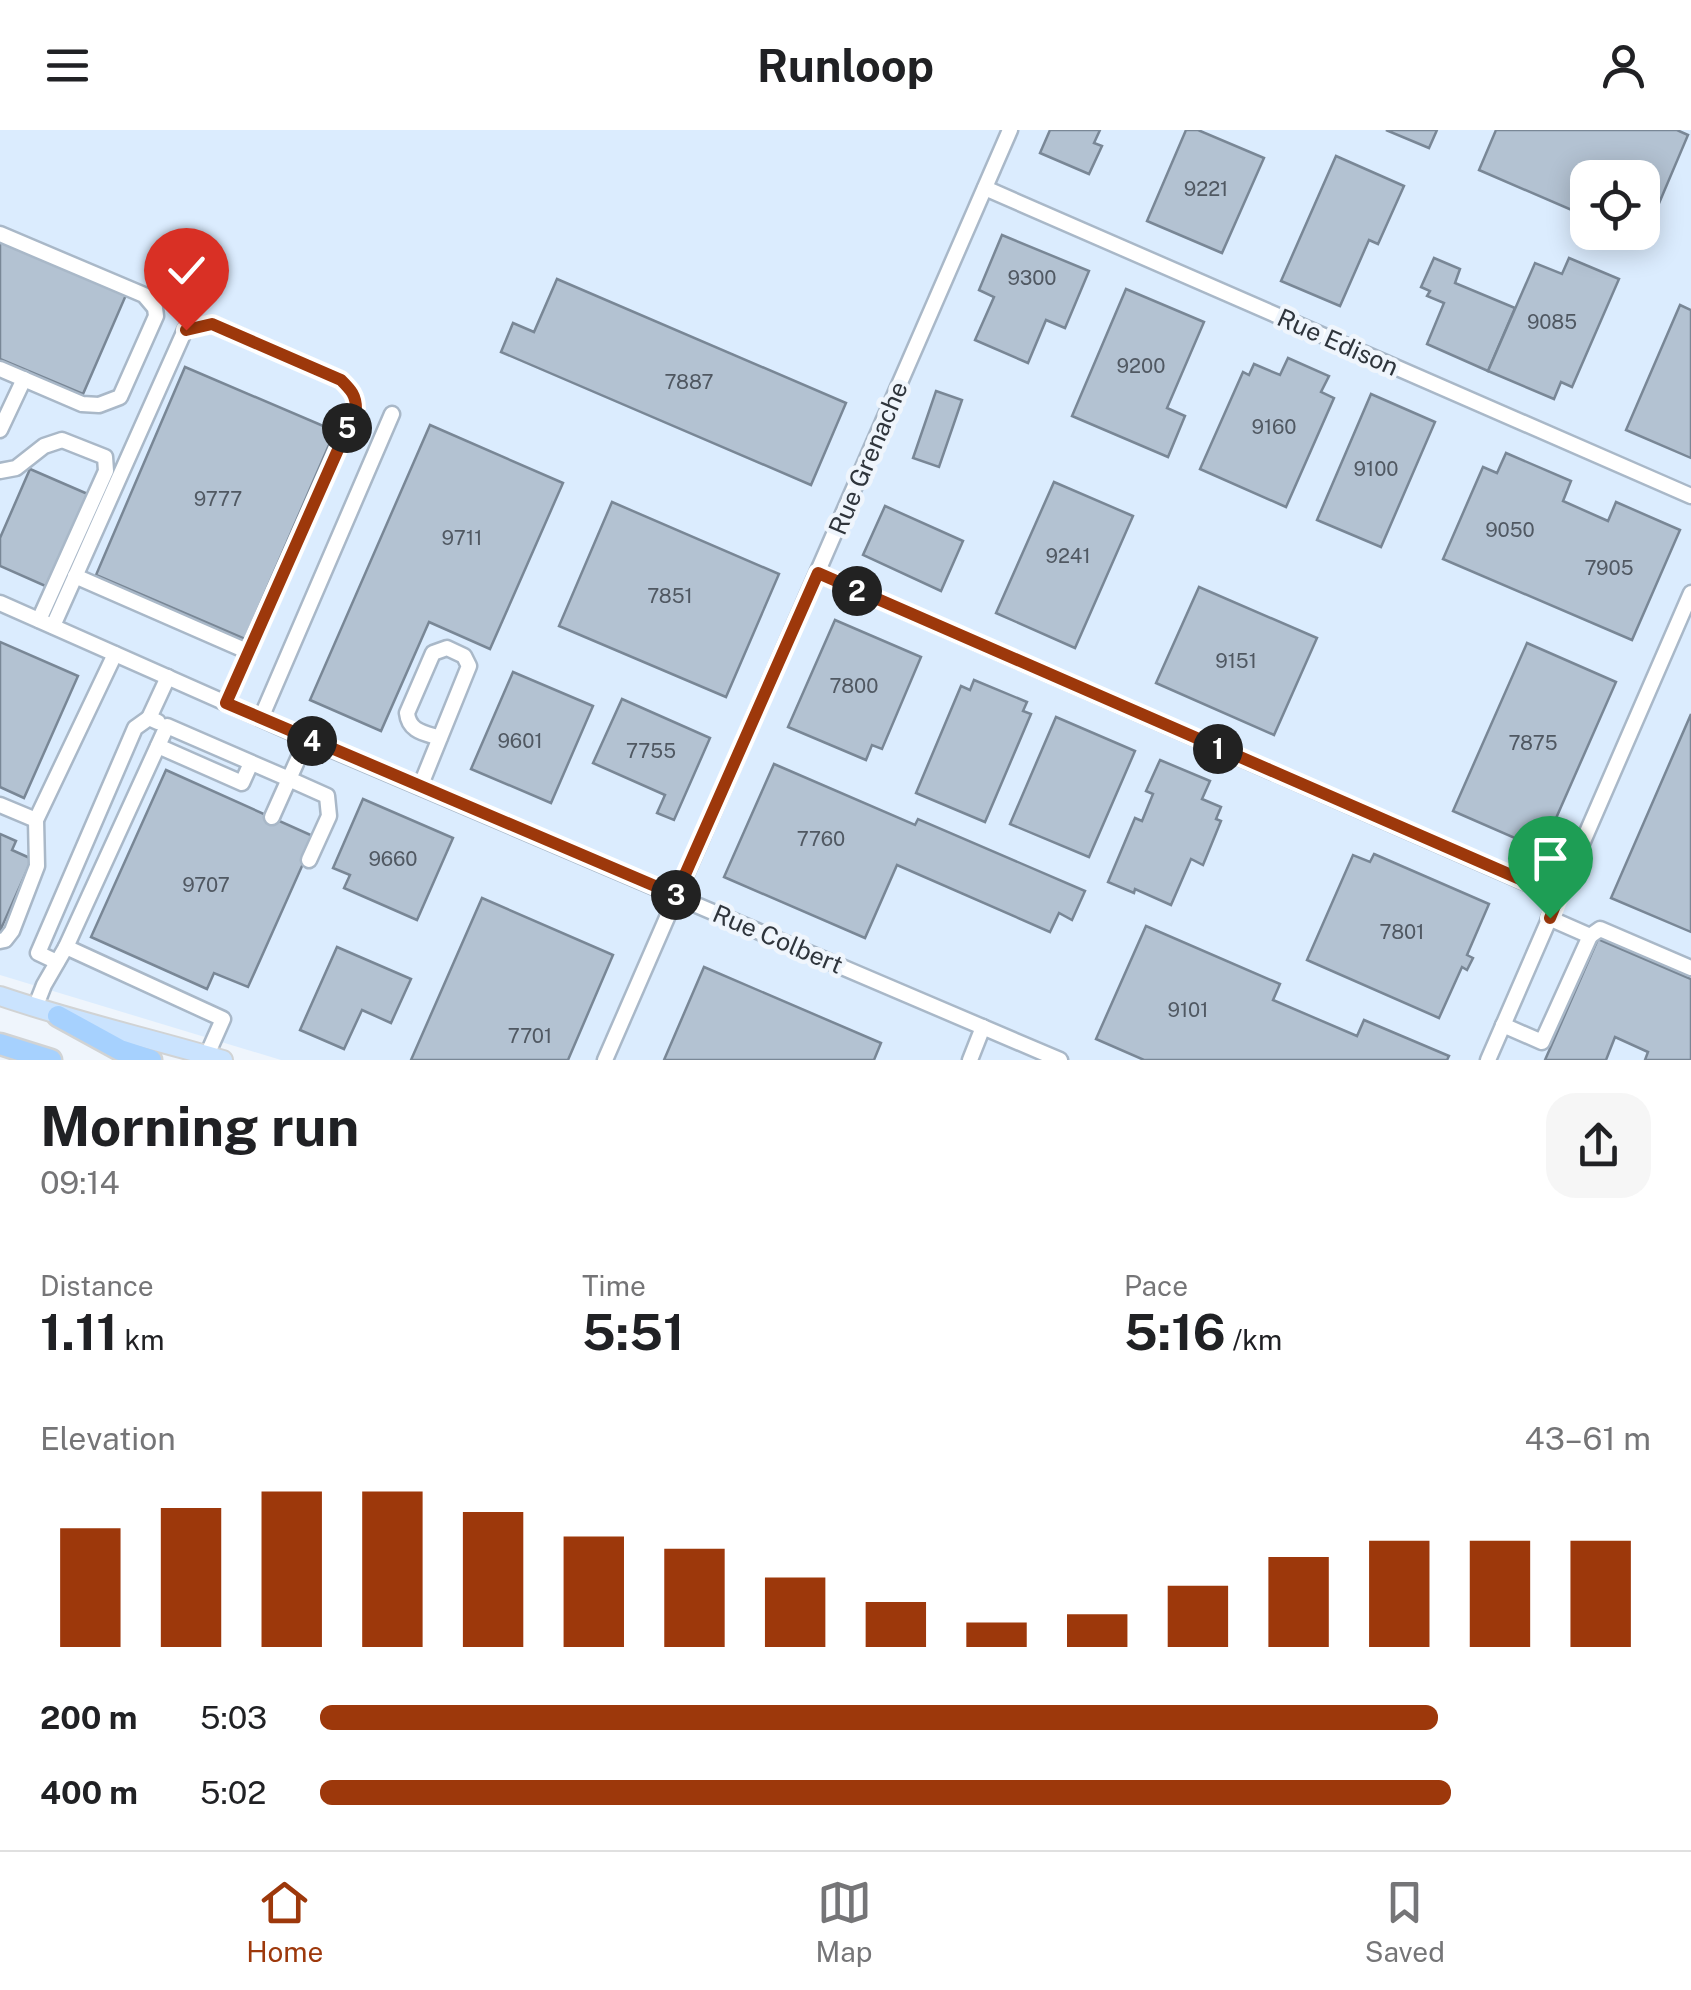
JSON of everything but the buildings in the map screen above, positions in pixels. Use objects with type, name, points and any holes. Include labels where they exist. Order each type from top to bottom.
[{"type":"highway","points":[[58,1016],[120,1050],[150,1060]]},
{"type":"highway","points":[[0,1044],[51,1060]]},
{"type":"main road","points":[[0,996],[58,1016],[215,1058]]},
{"type":"street","name":"Rue Grenache","points":[[606,1060],[1010,130]]},
{"type":"street","name":"Rue Edison","points":[[985,188],[1691,496]]},
{"type":"street","points":[[0,234],[144,295],[156,316],[120,397],[99,405],[82,404],[0,370]]},
{"type":"street","points":[[46,623],[75,576],[186,330],[212,324],[341,380],[352,390],[356,409],[226,703]]},
{"type":"street","points":[[0,430],[24,379]]},
{"type":"street","points":[[261,718],[392,414]]},
{"type":"street","points":[[0,471],[16,468],[44,446],[62,440],[105,456],[106,471],[46,623]]},
{"type":"street","points":[[818,573],[1559,896]]},
{"type":"street","points":[[75,576],[248,652]]},
{"type":"street","points":[[1488,1060],[1691,593]]},
{"type":"street","name":"Rue Colbert","points":[[0,602],[308,739],[1057,1059]]},
{"type":"street","points":[[420,787],[470,666],[464,656],[446,648],[433,653],[407,714],[412,728],[440,738]]},
{"type":"street","points":[[0,941],[6,940],[12,931],[37,866],[36,820],[115,654]]},
{"type":"street","points":[[57,962],[38,953],[136,728],[150,718],[168,677]]},
{"type":"street","points":[[150,718],[327,796],[328,816],[309,860]]},
{"type":"street","points":[[35,1008],[167,726]]},
{"type":"street","points":[[272,818],[308,739]]},
{"type":"street","points":[[158,746],[242,783],[251,763]]},
{"type":"street","points":[[0,806],[36,820]]},
{"type":"street","points":[[1550,918],[1590,936]]},
{"type":"street","points":[[1503,1025],[1542,1042],[1590,936],[1600,929],[1691,968]]},
{"type":"street","points":[[66,948],[223,1019],[215,1058]]},
{"type":"street","points":[[970,1060],[984,1027]]},
{"type":"shaded area","points":[[0,130],[1691,130],[1691,1060],[281,1060],[0,975]]},
{"type":"route","points":[[186,330],[212,324],[341,380],[356,399],[356,409],[226,703],[308,739],[676,895],[818,573],[1559,896],[1550,918]]}]
